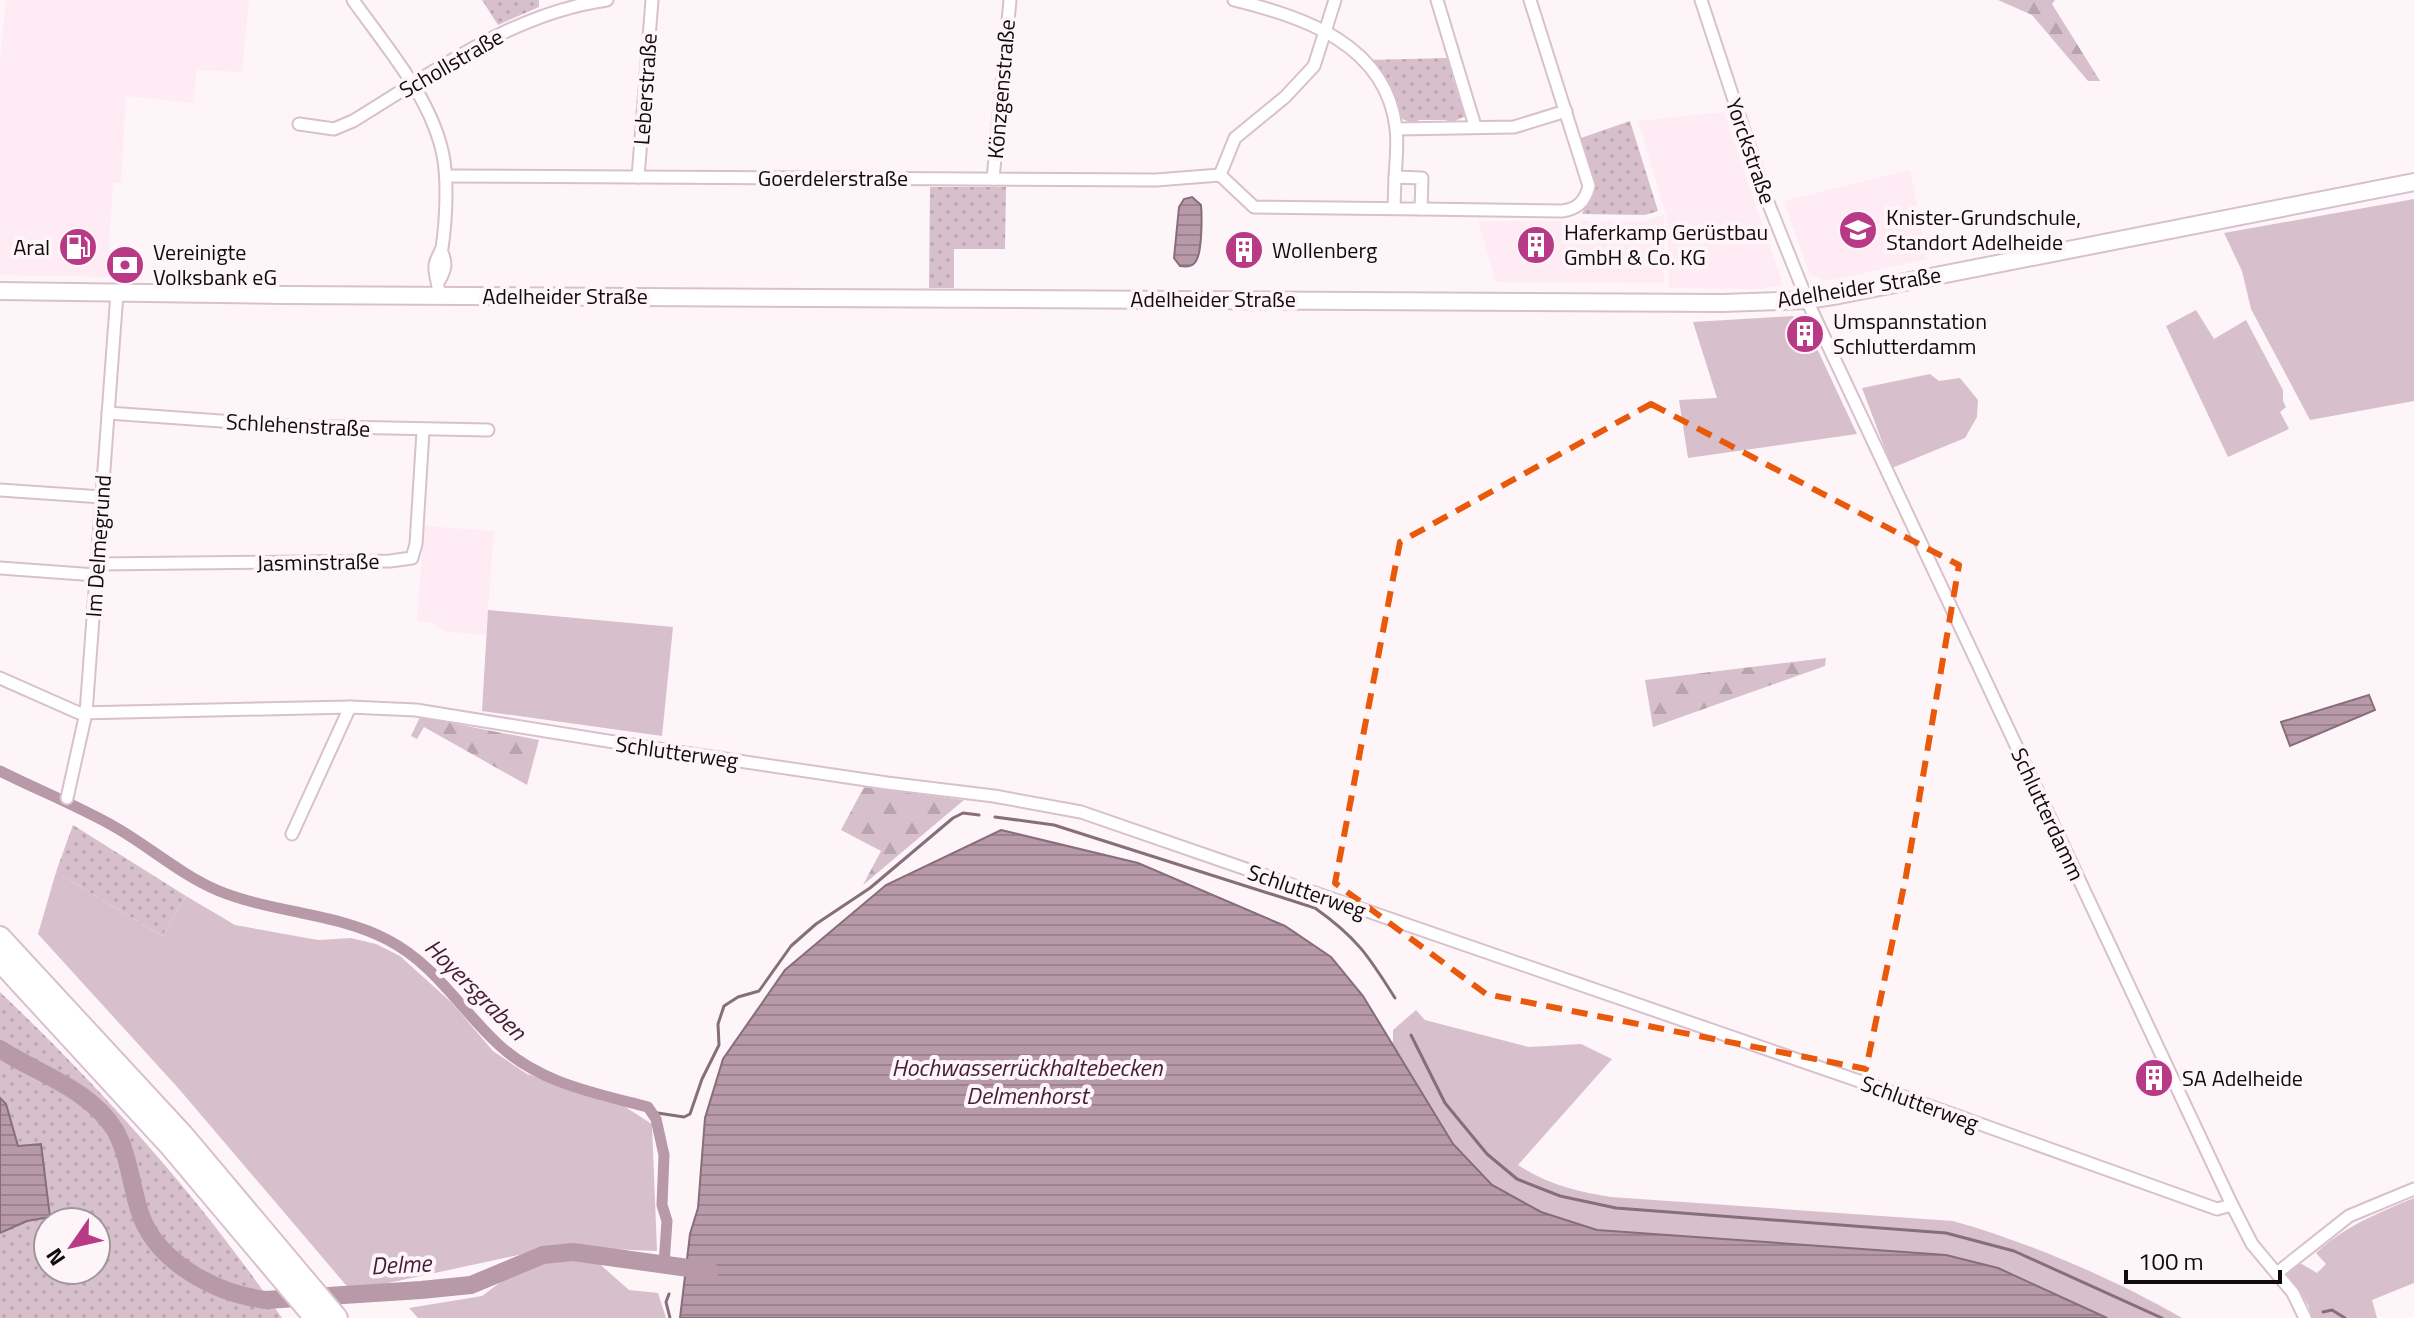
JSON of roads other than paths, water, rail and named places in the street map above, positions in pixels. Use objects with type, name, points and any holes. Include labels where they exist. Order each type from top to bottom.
[{"type":"highway","points":[[0,937],[183,1135],[323,1313]]},
{"type":"highway","points":[[0,961],[302,1288]]},
{"type":"main road","name":"Adelheider Straße","points":[[0,291],[117,293],[439,288],[1722,303],[1807,300],[2414,182]]},
{"type":"street","points":[[353,0],[432,119],[443,154],[446,176],[441,250],[446,262],[439,288]]},
{"type":"street","name":"Schollstraße","points":[[299,124],[334,129],[353,121],[408,80],[500,33],[559,11],[607,0]]},
{"type":"street","name":"Leberstraße","points":[[638,177],[652,0]]},
{"type":"street","name":"Könzgenstraße","points":[[993,179],[1010,0]]},
{"type":"street","points":[[1234,0],[1272,9],[1326,31],[1364,58],[1381,80],[1397,129],[1394,208]]},
{"type":"street","points":[[1335,0],[1314,66],[1285,97],[1235,138],[1220,175],[1254,207],[1562,211],[1578,207],[1589,186],[1530,0]]},
{"type":"street","points":[[1437,0],[1475,126]]},
{"type":"street","name":"Yorckstraße","points":[[1701,0],[1767,200],[1807,300]]},
{"type":"street","points":[[1397,129],[1514,127],[1566,111]]},
{"type":"street","name":"Goerdelerstraße","points":[[446,176],[1156,180],[1220,175]]},
{"type":"street","points":[[1395,177],[1422,178],[1421,209]]},
{"type":"street","name":"Im Delmegrund","points":[[67,798],[86,713],[117,293]]},
{"type":"street","name":"Schlutterdamm","points":[[1807,300],[2232,1205],[2252,1244],[2293,1293],[2305,1318]]},
{"type":"street","name":"Schlehenstraße","points":[[108,413],[290,426],[488,430]]},
{"type":"street","name":"Jasminstraße","points":[[96,570],[412,558],[416,544],[423,431]]},
{"type":"street","points":[[0,490],[102,497]]},
{"type":"street","points":[[0,568],[96,570]]},
{"type":"street","name":"Schlutterweg","points":[[0,678],[79,713],[350,707],[416,710],[651,748],[994,796],[1081,812],[1899,1095],[2217,1209],[2232,1205]]},
{"type":"street","points":[[292,834],[350,707]]},
{"type":"street","points":[[2277,1273],[2349,1216],[2414,1189]]},
{"type":"water","points":[[1192,197],[1201,205],[1200,248],[1194,264],[1180,266],[1174,258],[1179,207],[1184,199]]},
{"type":"water","points":[[2369,695],[2375,710],[2290,746],[2281,722]]},
{"type":"water","name":"Hochwasserrückhaltebecken Delmenhorst","points":[[1001,830],[1138,863],[1285,926],[1331,957],[1363,996],[1453,1144],[1492,1185],[1541,1212],[1597,1230],[1946,1255],[1998,1268],[2107,1318],[680,1318],[690,1234],[698,1208],[705,1118],[723,1059],[785,970],[886,885]]},
{"type":"water","points":[[0,1098],[6,1104],[18,1146],[41,1144],[49,1206],[32,1206],[32,1220],[0,1233]]},
{"type":"waterway","name":"Hoyersgraben","points":[[0,771],[115,827],[219,891],[348,924],[388,940],[420,962],[484,1031],[531,1068],[568,1085],[648,1107],[656,1119],[664,1155],[662,1205],[667,1221],[664,1264]]},
{"type":"waterway","points":[[651,1112],[684,1117],[690,1114],[702,1079],[719,1045],[718,1024],[724,1006],[738,997],[759,991],[791,946],[816,924],[870,888],[953,818],[963,813],[979,815]]},
{"type":"waterway","points":[[995,817],[1054,825],[1315,908],[1361,948],[1395,998]]},
{"type":"waterway","points":[[1411,1035],[1445,1103],[1487,1154],[1517,1179],[1560,1196],[1616,1208],[1946,1233],[2014,1251],[2162,1318]]},
{"type":"waterway","name":"Delme","points":[[0,1049],[78,1093],[104,1116],[120,1140],[140,1213],[160,1247],[191,1273],[247,1297],[266,1300],[471,1285],[543,1255],[573,1252],[710,1271]]},
{"type":"waterway","points":[[669,1294],[666,1302],[670,1318]]},
{"type":"waterway","points":[[2323,1312],[2332,1310],[2345,1318]]},
{"type":"place","name":"Knister-Grundschule, Standort Adelheide","points":[[1858,230]]},
{"type":"place","name":"Haferkamp Gerüstbau GmbH & Co. KG","points":[[1536,245]]},
{"type":"place","name":"Aral","points":[[78,247]]},
{"type":"place","name":"Wollenberg","points":[[1244,250]]},
{"type":"place","name":"Vereinigte Volksbank eG","points":[[125,265]]},
{"type":"place","name":"Umspannstation Schlutterdamm","points":[[1805,334]]},
{"type":"place","name":"SA Adelheide","points":[[2154,1078]]}]
